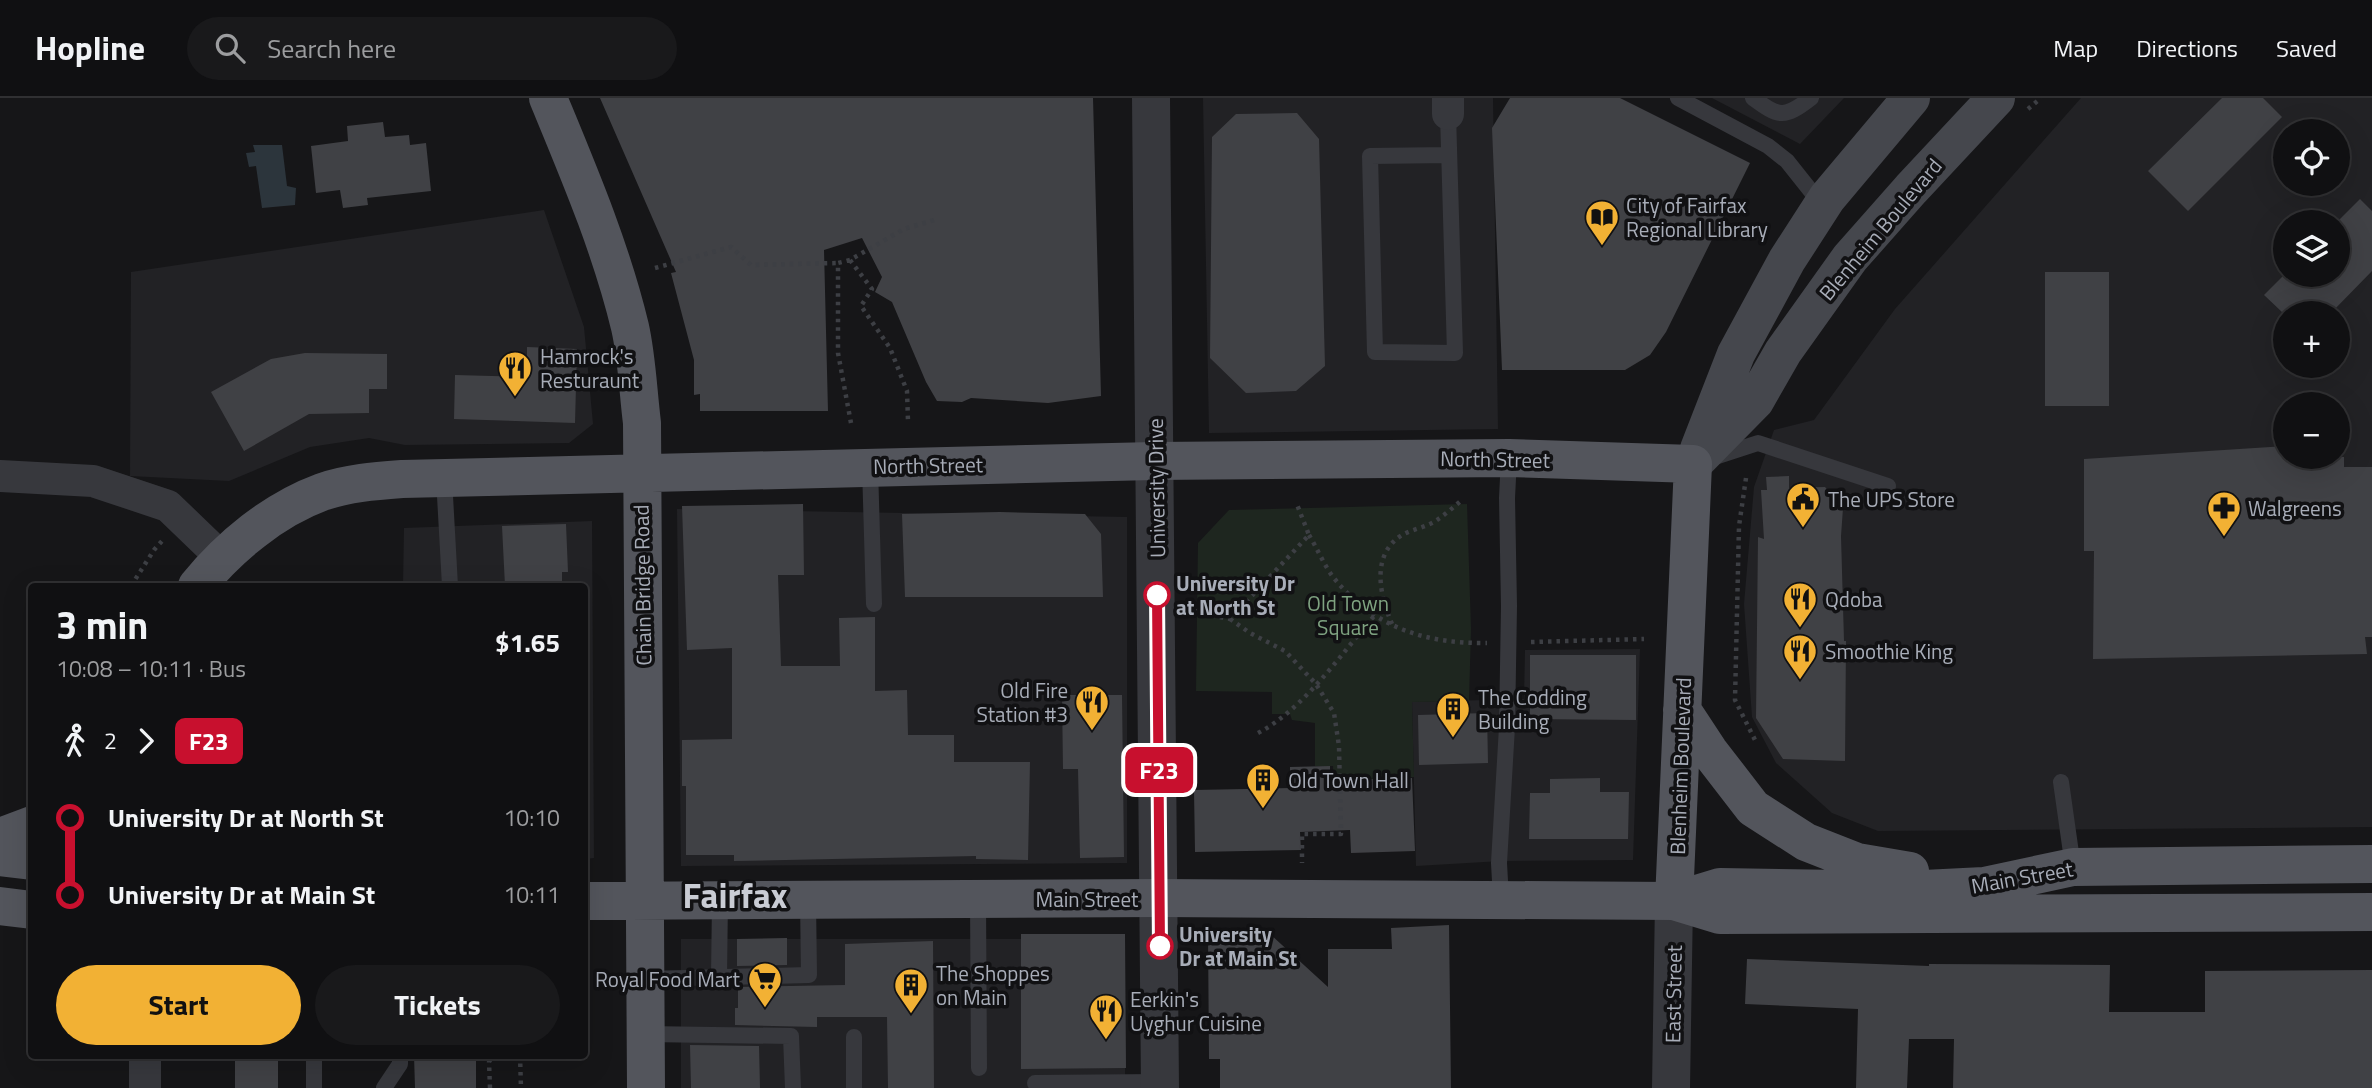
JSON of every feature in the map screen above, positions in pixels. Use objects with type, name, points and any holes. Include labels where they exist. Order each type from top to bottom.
[{"type":"main road","name":"Chain Bridge Road","points":[[548,98],[604,240],[630,329],[642,423],[646,1088]]},
{"type":"main road","name":"Blenheim Boulevard","points":[[1674,901],[1693,464],[1736,354],[1787,260],[1822,205],[1911,98]]},
{"type":"main road","name":"Blenheim Boulevard","points":[[1693,464],[1755,401],[1783,352],[1850,258],[1910,189],[2012,104]]},
{"type":"main road","name":"North Street","points":[[200,583],[222,558],[264,524],[322,492],[356,483],[641,471],[1154,461],[1509,458],[1693,464]]},
{"type":"main road","points":[[1682,710],[1716,761],[1753,808],[1806,842],[1857,862],[1915,872],[2073,867]]},
{"type":"main road","points":[[0,837],[28,826]]},
{"type":"main road","points":[[0,857],[28,860]]},
{"type":"main road","name":"Main Street","points":[[1674,901],[1720,887],[1904,890],[1984,887],[2073,867],[2372,864]]},
{"type":"main road","name":"Main Street","points":[[588,901],[1160,898],[1674,901],[1720,915],[2372,912]]},
{"type":"main road","points":[[0,906],[28,910]]},
{"type":"street","name":"University Drive","points":[[1151,98],[1160,1085]]},
{"type":"street","points":[[0,476],[93,481],[168,506],[222,558]]},
{"type":"street","name":"East Street","points":[[1671,1088],[1674,901]]},
{"type":"street","points":[[145,1059],[145,1088]]},
{"type":"lane","points":[[1678,98],[1768,146],[1787,161],[1822,205]]},
{"type":"lane","points":[[1754,98],[1773,113],[1783,114],[1811,98]]},
{"type":"lane","points":[[1448,106],[1455,353],[1375,352],[1370,156],[1449,155]]},
{"type":"lane","points":[[1693,464],[1758,443],[1888,486]]},
{"type":"lane","points":[[1501,900],[1499,863],[1507,727],[1509,458]]},
{"type":"lane","points":[[870,467],[873,604]]},
{"type":"lane","points":[[444,478],[450,583]]},
{"type":"lane","points":[[2061,782],[2073,867]]},
{"type":"lane","points":[[978,899],[979,1068]]},
{"type":"lane","points":[[719,977],[720,900]]},
{"type":"lane","points":[[646,979],[809,975],[808,900]]},
{"type":"lane","points":[[646,1034],[791,1036],[793,1088]]},
{"type":"lane","points":[[854,1037],[855,1088]]},
{"type":"lane","points":[[314,1059],[314,1088]]},
{"type":"lane","points":[[384,1088],[400,1064],[400,1059]]},
{"type":"lane","points":[[1035,1083],[1160,1085]]},
{"type":"path","points":[[2012,104],[2041,98]]},
{"type":"path","points":[[655,268],[731,247],[751,265],[838,263],[850,260],[904,229],[938,219]]},
{"type":"path","points":[[850,260],[872,289],[860,306],[890,348],[907,391],[908,421]]},
{"type":"path","points":[[838,263],[838,353],[851,423]]},
{"type":"path","points":[[1746,478],[1739,526],[1735,700],[1756,742]]},
{"type":"path","points":[[1392,625],[1378,579],[1384,556],[1398,537],[1436,521],[1463,499]]},
{"type":"path","points":[[1296,502],[1309,535],[1332,576],[1367,611],[1392,625],[1432,640],[1508,643],[1644,639]]},
{"type":"path","points":[[1230,620],[1309,535]]},
{"type":"path","points":[[133,583],[154,550],[166,537]]},
{"type":"path","points":[[1187,606],[1204,614],[1230,620],[1285,651],[1317,684],[1334,713],[1339,746],[1341,834],[1302,834],[1303,863]]},
{"type":"path","points":[[1258,733],[1277,723],[1317,684],[1375,615]]},
{"type":"path","points":[[490,1088],[491,1059]]},
{"type":"path","points":[[520,1059],[521,1088]]},
{"type":"shaded area","points":[[1203,98],[1493,98],[1498,429],[1209,433]]},
{"type":"shaded area","points":[[1712,98],[1844,98],[1800,144]]},
{"type":"shaded area","points":[[2081,98],[2372,98],[2372,827],[1878,831],[1832,813],[1776,763],[1752,717],[1744,604],[1754,487],[1774,430],[1814,420],[1895,309]]},
{"type":"shaded area","points":[[253,145],[282,145],[287,186],[296,188],[295,205],[262,208],[256,166],[249,167],[246,153],[255,152]]},
{"type":"shaded area","points":[[544,210],[584,327],[593,424],[569,443],[405,445],[369,438],[310,447],[229,481],[130,476],[131,272]]},
{"type":"shaded area","points":[[677,509],[1127,517],[1127,863],[681,866]]},
{"type":"shaded area","points":[[592,521],[594,858],[588,859],[588,583],[403,583],[404,528]]},
{"type":"shaded area","points":[[1640,649],[1633,860],[1501,861],[1416,866],[1412,702],[1524,699],[1525,650]]},
{"type":"shaded area","points":[[681,939],[1125,939],[1125,1088],[681,1088]]},
{"type":"green space","name":"Old Town Square","points":[[1467,504],[1471,629],[1469,701],[1412,702],[1414,777],[1372,779],[1373,812],[1334,814],[1333,766],[1315,766],[1315,723],[1292,720],[1290,714],[1272,714],[1272,692],[1196,691],[1198,543],[1229,510]]},
{"type":"building","points":[[600,98],[1093,98],[1101,396],[1048,403],[971,398],[962,402],[937,401],[926,382],[892,302],[875,292],[882,277],[862,238],[824,250],[828,411],[700,411],[700,394],[694,395],[694,360],[671,273],[676,272]]},
{"type":"building","name":"City of Fairfax Regional Library","points":[[1510,98],[1620,98],[1750,163],[1666,332],[1650,355],[1625,370],[1502,370],[1492,128]]},
{"type":"building","points":[[2222,98],[2263,98],[2282,117],[2273,119],[2273,126],[2188,211],[2148,171]]},
{"type":"building","points":[[1297,113],[1319,139],[1325,366],[1296,391],[1246,393],[1210,358],[1212,137],[1236,114]]},
{"type":"building","points":[[383,122],[385,137],[409,135],[410,145],[426,143],[431,191],[367,198],[368,205],[343,208],[340,190],[316,193],[311,146],[348,141],[347,126]]},
{"type":"building","points":[[2360,199],[2372,211],[2372,271],[2343,301],[2273,301],[2273,304],[2264,295],[2273,286],[2350,287],[2349,210]]},
{"type":"building","points":[[2045,272],[2109,272],[2109,406],[2045,406]]},
{"type":"building","name":"Hamrock's Resturaunt","points":[[527,347],[577,349],[575,423],[454,419],[455,375],[527,377]]},
{"type":"building","points":[[305,353],[387,354],[387,389],[369,389],[369,413],[309,414],[244,451],[211,392],[271,359]]},
{"type":"building","name":"Walgreens","points":[[2273,447],[2273,469],[2372,467],[2372,637],[2365,637],[2367,654],[2093,659],[2094,551],[2084,551],[2084,459]]},
{"type":"building","points":[[1789,476],[1789,488],[1825,487],[1843,508],[1841,536],[1846,641],[1845,761],[1783,759],[1756,718],[1758,537],[1764,539],[1761,490],[1767,490],[1766,477]]},
{"type":"building","points":[[803,504],[804,575],[778,575],[781,666],[840,666],[839,618],[875,617],[875,691],[907,690],[908,735],[954,735],[954,762],[1030,762],[1028,860],[976,859],[976,856],[734,861],[734,855],[686,855],[686,786],[682,786],[682,740],[732,739],[732,648],[687,650],[682,506]]},
{"type":"building","points":[[902,514],[1085,514],[1101,534],[1103,597],[905,597]]},
{"type":"building","points":[[566,524],[568,572],[562,572],[562,583],[505,583],[502,526]]},
{"type":"building","points":[[1530,655],[1636,655],[1636,720],[1530,719]]},
{"type":"building","points":[[1062,695],[1122,695],[1124,857],[1080,858],[1078,769],[1063,769]]},
{"type":"building","name":"The Codding Building","points":[[1487,713],[1488,763],[1419,765],[1418,715]]},
{"type":"building","name":"Old Town Hall","points":[[1330,766],[1330,780],[1412,778],[1415,851],[1351,853],[1350,830],[1300,832],[1301,850],[1195,852],[1194,790],[1290,788],[1290,767]]},
{"type":"building","points":[[1600,778],[1600,792],[1629,792],[1628,839],[1529,839],[1530,793],[1550,793],[1550,779]]},
{"type":"building","points":[[1449,925],[1451,1088],[1220,1088],[1220,1059],[1209,1059],[1208,934],[1270,934],[1328,987],[1328,949],[1392,949],[1391,928]]},
{"type":"building","points":[[1021,934],[1125,934],[1126,1068],[1021,1069]]},
{"type":"building","points":[[787,938],[787,965],[737,966],[737,939]]},
{"type":"building","points":[[933,941],[934,1088],[888,1088],[887,1017],[817,1017],[817,1027],[735,1025],[738,987],[845,985],[845,944]]},
{"type":"building","points":[[1747,959],[1929,966],[2110,965],[2109,1012],[2205,1012],[2205,971],[2372,970],[2372,1088],[1953,1088],[1954,1039],[1909,1039],[1907,1088],[1856,1088],[1858,1009],[1745,1004]]},
{"type":"building","points":[[690,1045],[759,1046],[760,1088],[691,1088]]},
{"type":"building","points":[[235,1059],[278,1059],[278,1088],[235,1088]]},
{"type":"building","points":[[414,1059],[476,1059],[476,1088],[415,1088]]},
{"type":"bus line","name":"F23","points":[[1157,595],[1160,946]]},
{"type":"place","name":"City of Fairfax Regional Library","points":[[1602,247]]},
{"type":"place","name":"Hamrock's Resturaunt","points":[[515,398]]},
{"type":"place","name":"The UPS Store","points":[[1803,529]]},
{"type":"place","name":"Walgreens","points":[[2224,538]]},
{"type":"place","name":"University Dr at North St","points":[[1157,595]]},
{"type":"place","name":"Qdoba","points":[[1800,629]]},
{"type":"place","name":"Smoothie King","points":[[1800,681]]},
{"type":"place","name":"Old Fire Station #3","points":[[1092,732]]},
{"type":"place","name":"The Codding Building","points":[[1453,739]]},
{"type":"place","name":"Old Town Hall","points":[[1263,810]]},
{"type":"place","name":"University Dr at Main St","points":[[1160,946]]},
{"type":"place","name":"Royal Food Mart","points":[[765,1009]]},
{"type":"place","name":"The Shoppes on Main","points":[[911,1015]]},
{"type":"place","name":"Eerkin's Uyghur Cuisine","points":[[1106,1041]]},
{"type":"district","name":"Fairfax","points":[[735,895]]}]
